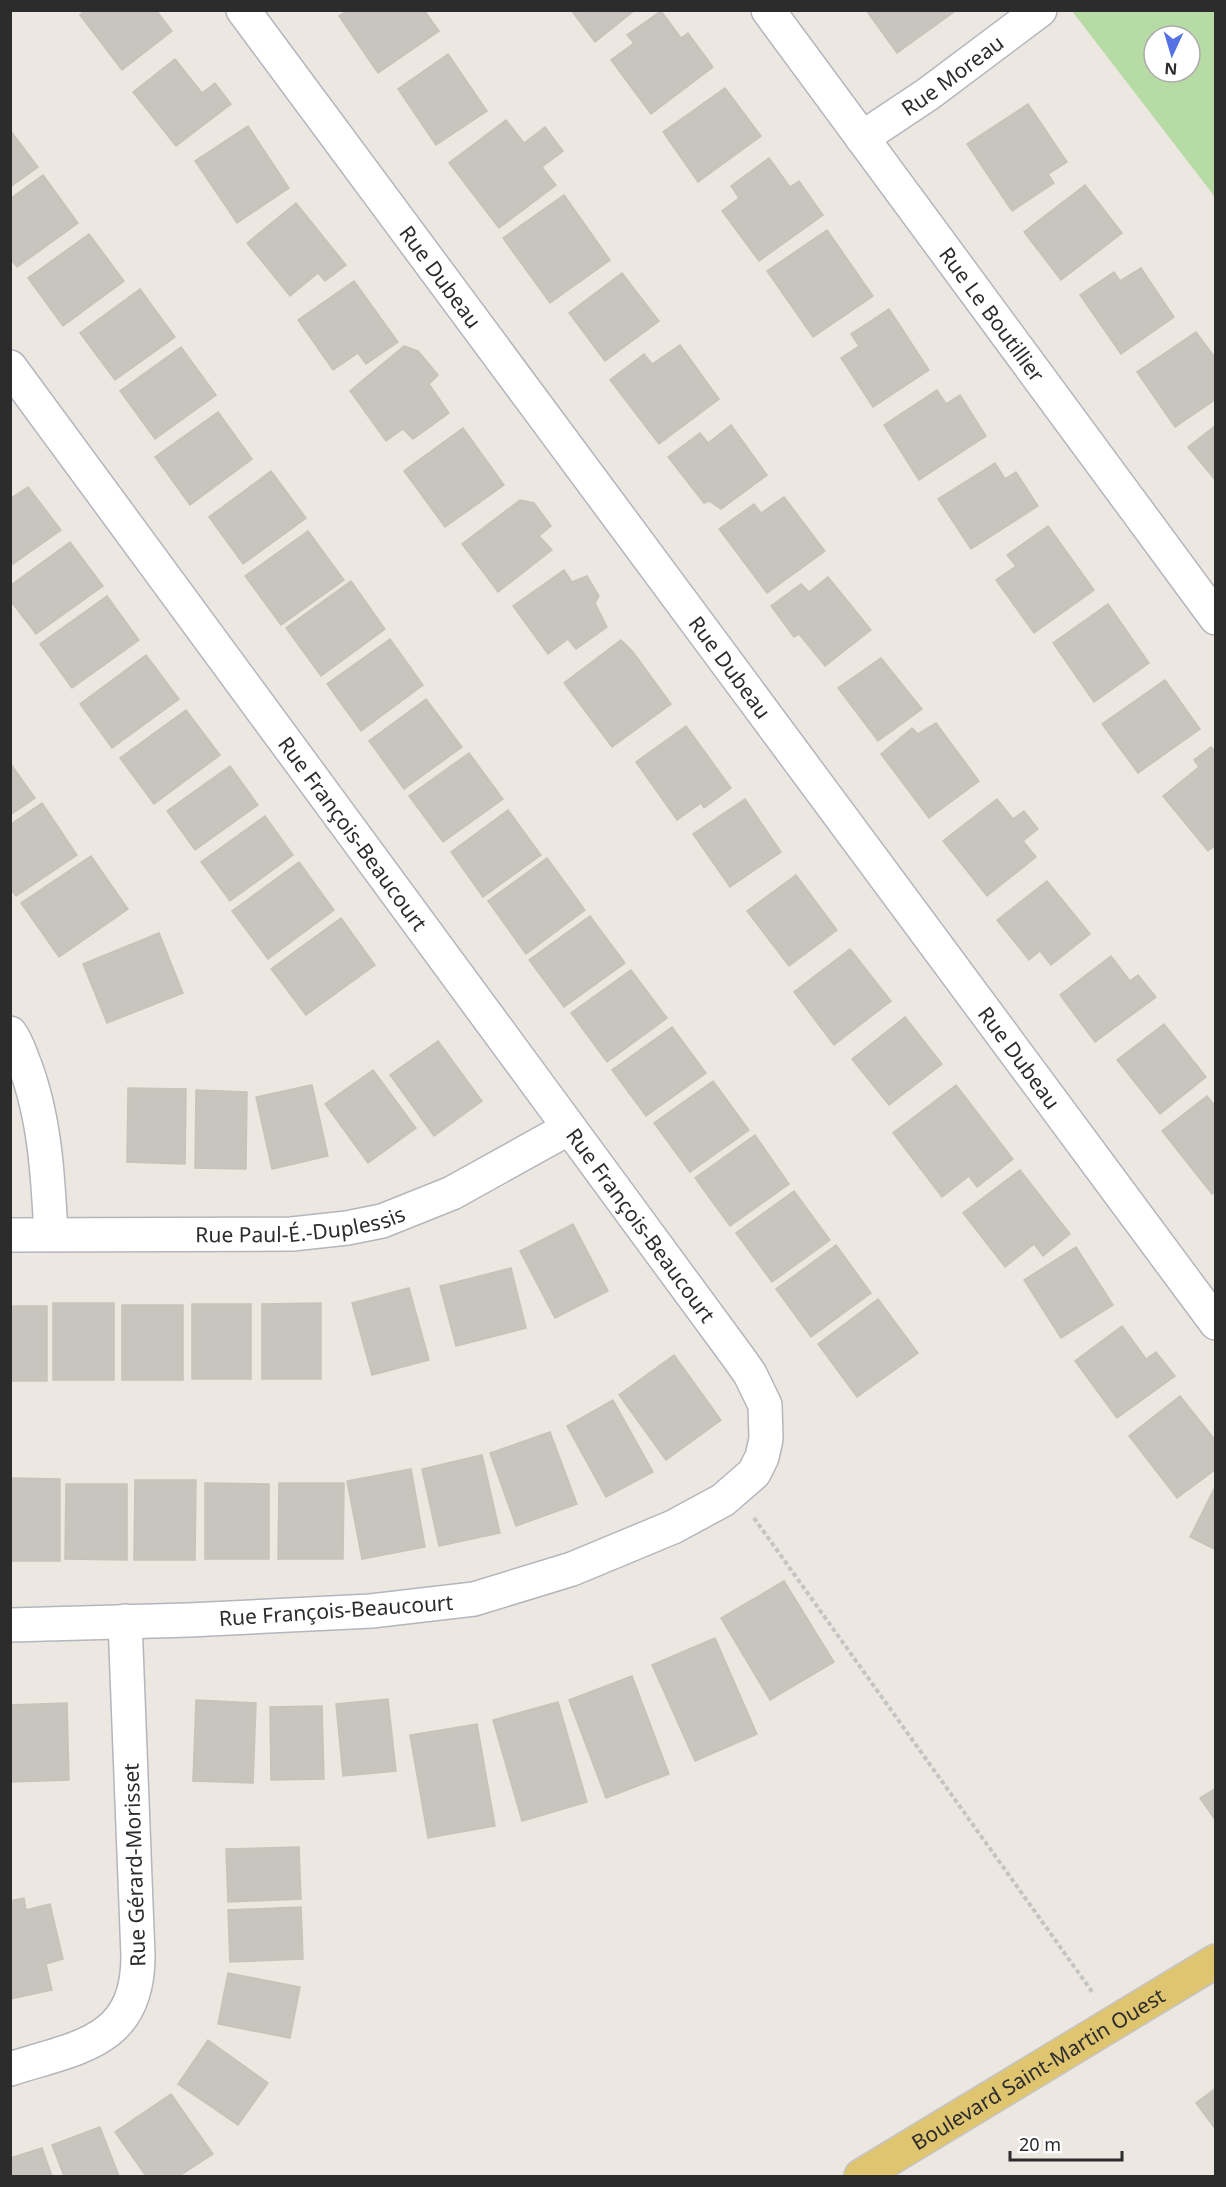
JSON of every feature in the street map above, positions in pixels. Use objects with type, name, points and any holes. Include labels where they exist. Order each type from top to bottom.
[{"type":"main road","name":"Boulevard Saint-Martin Ouest","points":[[861,2176],[1215,1961]]},
{"type":"street","name":"Rue Dubeau","points":[[243,10],[1215,1323]]},
{"type":"street","name":"Rue Le Boutillier","points":[[768,10],[1215,618]]},
{"type":"street","name":"Rue Moreau","points":[[862,138],[928,94],[1040,10]]},
{"type":"street","name":"Rue François-Beaucourt","points":[[10,367],[750,1374],[765,1406],[767,1422],[762,1457],[754,1473],[723,1500],[674,1527],[572,1569],[474,1599],[371,1611],[10,1625]]},
{"type":"street","points":[[10,1033],[27,1071],[38,1108],[48,1170],[51,1234]]},
{"type":"street","name":"Rue Paul-É.-Duplessis","points":[[10,1235],[292,1234],[323,1232],[382,1221],[452,1193],[569,1128]]},
{"type":"street","name":"Rue Gérard-Morisset","points":[[10,2069],[99,2038],[118,2023],[134,1990],[138,1974],[138,1956],[125,1621]]},
{"type":"path","points":[[752,1515],[1114,2023]]},
{"type":"green space","points":[[1072,11],[1215,11],[1215,197]]},
{"type":"building","points":[[85,10],[156,10],[172,31],[122,70],[80,15]]},
{"type":"building","points":[[348,10],[424,10],[439,31],[378,73],[339,16]]},
{"type":"building","points":[[571,10],[635,10],[595,42]]},
{"type":"building","points":[[866,10],[955,10],[955,11],[897,53]]},
{"type":"building","points":[[661,11],[681,38],[688,33],[713,67],[651,114],[611,60],[634,43],[627,35]]},
{"type":"building","points":[[448,54],[487,111],[436,145],[398,89]]},
{"type":"building","points":[[175,59],[202,93],[215,83],[231,104],[176,146],[133,92]]},
{"type":"building","points":[[725,88],[761,136],[698,182],[663,132]]},
{"type":"building","points":[[1028,104],[1067,162],[1048,174],[1054,183],[1012,211],[967,144]]},
{"type":"building","points":[[506,120],[524,143],[545,127],[563,151],[542,167],[556,185],[499,228],[449,163]]},
{"type":"building","points":[[248,126],[289,188],[237,223],[195,161]]},
{"type":"building","points":[[10,130],[38,167],[10,187]]},
{"type":"building","points":[[769,158],[790,187],[799,181],[823,215],[759,261],[722,211],[739,198],[731,186]]},
{"type":"building","points":[[43,175],[78,223],[17,267],[10,258],[10,199]]},
{"type":"building","points":[[1085,185],[1122,233],[1061,280],[1024,232]]},
{"type":"building","points":[[564,195],[610,260],[550,303],[503,238]]},
{"type":"building","points":[[296,203],[346,265],[325,281],[318,273],[290,296],[247,243]]},
{"type":"building","points":[[827,230],[873,296],[813,337],[767,271]]},
{"type":"building","points":[[89,234],[124,281],[63,326],[28,278]]},
{"type":"building","points":[[1141,268],[1174,317],[1121,354],[1080,295],[1114,272],[1120,281]]},
{"type":"building","points":[[622,273],[659,321],[605,361],[569,313]]},
{"type":"building","points":[[354,281],[398,342],[366,364],[358,353],[333,370],[298,320]]},
{"type":"building","points":[[140,289],[175,337],[115,380],[80,333]]},
{"type":"building","points":[[889,309],[929,370],[873,407],[841,358],[859,346],[851,334]]},
{"type":"building","points":[[1196,332],[1216,359],[1216,399],[1175,427],[1137,372]]},
{"type":"building","points":[[680,345],[719,399],[659,444],[610,380],[644,354],[652,364]]},
{"type":"building","points":[[404,346],[418,351],[438,375],[429,384],[449,413],[413,439],[403,429],[386,441],[350,391]]},
{"type":"building","points":[[181,347],[216,395],[155,439],[120,391]]},
{"type":"building","points":[[937,390],[946,404],[960,395],[986,436],[919,480],[884,425]]},
{"type":"building","points":[[218,412],[252,459],[190,505],[155,457]]},
{"type":"building","points":[[731,425],[767,475],[721,509],[709,501],[704,503],[668,457],[700,433],[708,443]]},
{"type":"building","points":[[1216,425],[1216,481],[1188,447]]},
{"type":"building","points":[[463,428],[504,485],[445,527],[404,471]]},
{"type":"building","points":[[995,463],[1005,479],[1016,472],[1038,506],[971,549],[938,499]]},
{"type":"building","points":[[271,471],[306,518],[243,564],[209,517]]},
{"type":"building","points":[[28,487],[61,530],[10,566],[10,499]]},
{"type":"building","points":[[784,497],[825,551],[767,593],[719,529],[754,504],[761,513]]},
{"type":"building","points":[[520,500],[534,503],[551,526],[539,536],[552,550],[498,592],[462,544]]},
{"type":"building","points":[[1048,526],[1094,590],[1034,633],[996,580],[1016,566],[1007,555]]},
{"type":"building","points":[[308,531],[344,580],[281,625],[245,576]]},
{"type":"building","points":[[70,542],[103,586],[36,634],[10,600],[10,586]]},
{"type":"building","points":[[564,570],[572,582],[587,576],[599,596],[595,603],[607,627],[576,649],[568,639],[548,654],[513,606]]},
{"type":"building","points":[[828,577],[871,630],[825,666],[799,634],[794,637],[771,606],[801,584],[809,592]]},
{"type":"building","points":[[351,581],[385,629],[321,676],[286,628]]},
{"type":"building","points":[[107,596],[139,640],[72,688],[40,644]]},
{"type":"building","points":[[1108,604],[1149,663],[1094,702],[1053,643]]},
{"type":"building","points":[[390,639],[423,685],[361,731],[327,684]]},
{"type":"building","points":[[621,640],[633,652],[671,704],[612,747],[564,683]]},
{"type":"building","points":[[146,655],[179,699],[112,748],[80,704]]},
{"type":"building","points":[[881,658],[922,709],[878,741],[838,688]]},
{"type":"building","points":[[1165,680],[1200,729],[1138,773],[1102,724]]},
{"type":"building","points":[[426,699],[462,747],[404,789],[369,741]]},
{"type":"building","points":[[186,710],[220,755],[154,804],[120,758]]},
{"type":"building","points":[[936,723],[979,781],[929,818],[881,754],[912,728],[918,734]]},
{"type":"building","points":[[686,726],[731,788],[704,808],[701,803],[677,820],[636,762]]},
{"type":"building","points":[[1211,747],[1216,752],[1216,845],[1208,851],[1163,796],[1199,767],[1194,760]]},
{"type":"building","points":[[469,753],[503,799],[443,842],[409,796]]},
{"type":"building","points":[[10,763],[35,798],[10,815]]},
{"type":"building","points":[[230,766],[258,805],[195,850],[167,811]]},
{"type":"building","points":[[745,799],[781,852],[730,887],[693,834]]},
{"type":"building","points":[[997,799],[1013,819],[1024,811],[1038,829],[1023,841],[1036,857],[987,896],[943,841]]},
{"type":"building","points":[[42,803],[77,855],[16,896],[10,888],[10,825]]},
{"type":"building","points":[[508,810],[541,855],[483,897],[451,852]]},
{"type":"building","points":[[265,816],[293,855],[230,901],[201,862]]},
{"type":"building","points":[[91,856],[128,909],[59,957],[21,903]]},
{"type":"building","points":[[547,858],[585,910],[526,954],[488,901]]},
{"type":"building","points":[[299,862],[334,910],[268,959],[232,911]]},
{"type":"building","points":[[796,875],[837,930],[789,966],[747,911]]},
{"type":"building","points":[[1047,881],[1090,934],[1051,965],[1040,951],[1029,960],[997,920]]},
{"type":"building","points":[[590,916],[625,963],[564,1007],[529,960]]},
{"type":"building","points":[[341,918],[375,965],[306,1015],[271,969]]},
{"type":"building","points":[[159,933],[183,993],[107,1023],[83,964]]},
{"type":"building","points":[[850,949],[891,1001],[834,1045],[794,992]]},
{"type":"building","points":[[1111,956],[1130,981],[1138,975],[1156,997],[1095,1042],[1060,995]]},
{"type":"building","points":[[631,970],[667,1018],[607,1062],[571,1013]]},
{"type":"building","points":[[905,1017],[942,1064],[889,1105],[852,1059]]},
{"type":"building","points":[[1164,1024],[1206,1077],[1160,1114],[1117,1060]]},
{"type":"building","points":[[672,1027],[706,1073],[646,1116],[612,1070]]},
{"type":"building","points":[[438,1041],[482,1101],[434,1136],[390,1075]]},
{"type":"building","points":[[373,1070],[416,1128],[368,1163],[325,1104]]},
{"type":"building","points":[[713,1081],[749,1130],[690,1172],[654,1123]]},
{"type":"building","points":[[312,1085],[328,1156],[272,1169],[256,1097]]},
{"type":"building","points":[[956,1085],[1013,1159],[977,1187],[969,1176],[942,1197],[893,1133]]},
{"type":"building","points":[[128,1088],[186,1089],[185,1164],[127,1162]]},
{"type":"building","points":[[196,1090],[247,1092],[246,1169],[195,1168]]},
{"type":"building","points":[[1207,1096],[1216,1107],[1216,1191],[1212,1194],[1162,1131]]},
{"type":"building","points":[[755,1135],[789,1184],[730,1226],[695,1178]]},
{"type":"building","points":[[1020,1170],[1070,1234],[1043,1256],[1034,1244],[1005,1267],[963,1213]]},
{"type":"building","points":[[794,1191],[830,1240],[772,1282],[736,1233]]},
{"type":"building","points":[[573,1224],[608,1291],[555,1318],[520,1251]]},
{"type":"building","points":[[836,1245],[871,1293],[811,1337],[776,1289]]},
{"type":"building","points":[[1076,1247],[1113,1305],[1061,1338],[1024,1280]]},
{"type":"building","points":[[511,1268],[526,1328],[456,1346],[440,1286]]},
{"type":"building","points":[[409,1288],[429,1360],[372,1375],[352,1303]]},
{"type":"building","points":[[878,1299],[918,1353],[857,1397],[818,1344]]},
{"type":"building","points":[[53,1303],[114,1303],[114,1380],[53,1380]]},
{"type":"building","points":[[321,1303],[321,1379],[262,1379],[262,1304]]},
{"type":"building","points":[[192,1304],[251,1304],[251,1379],[192,1379]]},
{"type":"building","points":[[122,1305],[183,1305],[183,1380],[122,1380]]},
{"type":"building","points":[[10,1306],[47,1306],[47,1381],[10,1381]]},
{"type":"building","points":[[1122,1326],[1146,1359],[1156,1352],[1175,1376],[1117,1418],[1075,1361]]},
{"type":"building","points":[[674,1355],[721,1420],[666,1460],[619,1395]]},
{"type":"building","points":[[1180,1396],[1216,1441],[1216,1469],[1177,1498],[1129,1436]]},
{"type":"building","points":[[613,1400],[653,1472],[606,1497],[567,1426]]},
{"type":"building","points":[[550,1432],[577,1504],[516,1526],[490,1453]]},
{"type":"building","points":[[482,1455],[500,1533],[439,1546],[422,1469]]},
{"type":"building","points":[[411,1469],[425,1547],[362,1559],[347,1481]]},
{"type":"building","points":[[10,1478],[60,1479],[60,1561],[10,1561]]},
{"type":"building","points":[[135,1480],[196,1480],[195,1560],[134,1560]]},
{"type":"building","points":[[205,1483],[269,1484],[269,1559],[205,1559]]},
{"type":"building","points":[[279,1483],[344,1483],[343,1559],[278,1559]]},
{"type":"building","points":[[66,1484],[127,1484],[127,1560],[65,1559]]},
{"type":"building","points":[[1216,1489],[1216,1550],[1190,1537]]},
{"type":"building","points":[[784,1581],[834,1662],[770,1700],[721,1618]]},
{"type":"building","points":[[715,1638],[757,1734],[695,1761],[652,1665]]},
{"type":"building","points":[[632,1676],[669,1774],[606,1798],[569,1700]]},
{"type":"building","points":[[388,1699],[396,1771],[343,1776],[336,1704]]},
{"type":"building","points":[[196,1700],[256,1703],[253,1783],[193,1781]]},
{"type":"building","points":[[558,1702],[587,1802],[522,1821],[493,1720]]},
{"type":"building","points":[[67,1703],[69,1780],[10,1782],[10,1705]]},
{"type":"building","points":[[322,1706],[324,1779],[271,1780],[270,1707]]},
{"type":"building","points":[[477,1724],[495,1826],[428,1838],[410,1735]]},
{"type":"building","points":[[1216,1788],[1216,1821],[1200,1798]]},
{"type":"building","points":[[299,1847],[301,1899],[228,1902],[226,1849]]},
{"type":"building","points":[[24,1898],[26,1910],[50,1904],[63,1959],[46,1964],[52,1990],[10,1999],[10,1901]]},
{"type":"building","points":[[301,1907],[303,1959],[230,1962],[228,1910]]},
{"type":"building","points":[[228,1973],[300,1987],[290,2038],[218,2024]]},
{"type":"building","points":[[208,2040],[268,2083],[238,2125],[178,2084]]},
{"type":"building","points":[[1216,2088],[1216,2130],[1196,2103]]},
{"type":"building","points":[[171,2094],[213,2154],[179,2176],[146,2176],[115,2132]]},
{"type":"building","points":[[100,2127],[119,2176],[64,2176],[52,2145]]},
{"type":"building","points":[[42,2148],[52,2176],[10,2176],[10,2158]]}]
